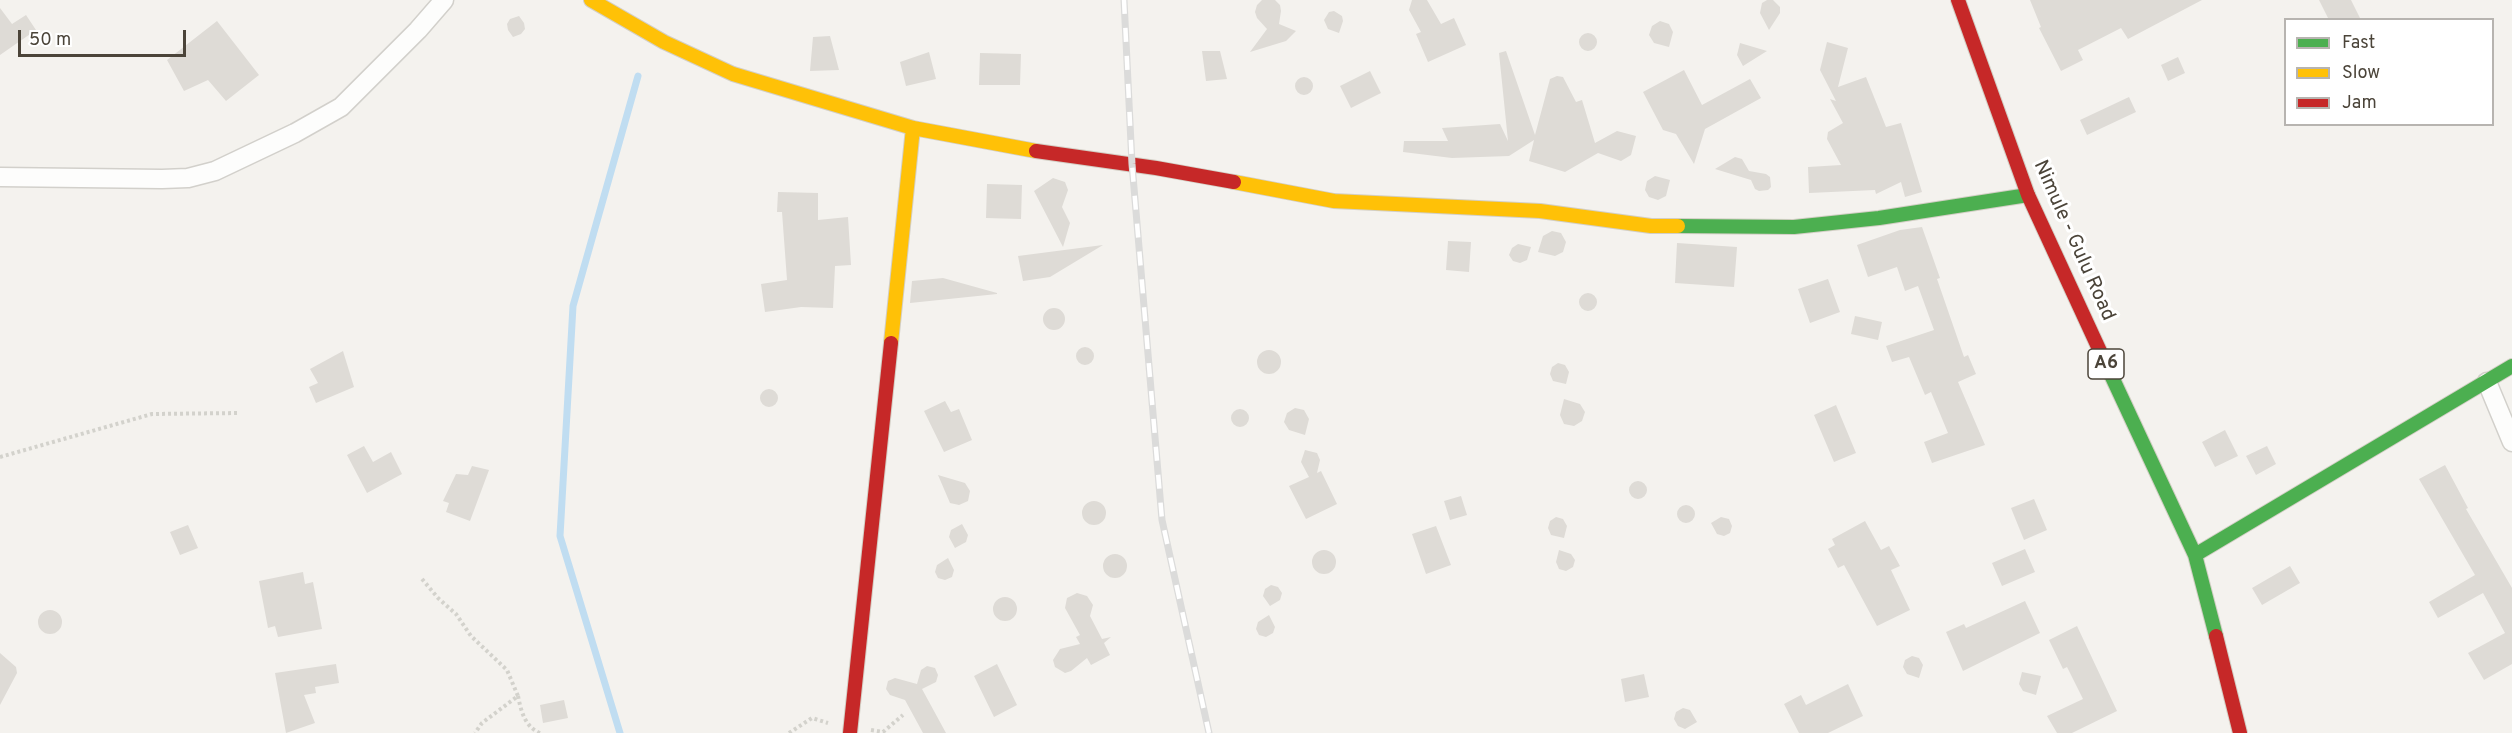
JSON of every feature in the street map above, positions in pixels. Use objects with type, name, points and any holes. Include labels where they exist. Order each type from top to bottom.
[{"type":"street","points":[[0,177],[162,179],[188,178],[215,171],[295,133],[341,107],[418,30],[444,0]]},
{"type":"street","points":[[591,0],[664,42],[733,74],[913,128],[999,146],[1156,168],[1334,201],[1540,211],[1652,226],[1794,227],[1902,215],[2028,195]]},
{"type":"street","name":"Nimule - Gulu Road","points":[[1958,0],[2028,195],[2195,555],[2240,733]]},
{"type":"street","points":[[850,733],[913,128]]},
{"type":"street","points":[[2195,555],[2512,366]]},
{"type":"street","points":[[2487,382],[2512,442]]},
{"type":"path","points":[[0,458],[152,414],[239,413]]},
{"type":"path","points":[[422,579],[456,614],[471,636],[507,670],[518,696],[522,713],[532,729],[540,733]]},
{"type":"path","points":[[475,733],[489,718],[518,696]]},
{"type":"building","points":[[1262,0],[1275,0],[1280,5],[1281,11],[1279,24],[1296,31],[1286,41],[1250,52],[1267,29],[1257,18],[1255,12]]},
{"type":"building","points":[[1412,0],[1427,0],[1441,24],[1454,18],[1466,45],[1428,62],[1416,34],[1421,32],[1409,10]]},
{"type":"building","points":[[1773,0],[1780,7],[1780,13],[1769,30],[1760,13],[1762,3]]},
{"type":"building","points":[[2030,0],[2202,0],[2128,39],[2121,28],[2078,50],[2083,60],[2061,71],[2039,28],[2041,27]]},
{"type":"building","points":[[2319,0],[2351,0],[2360,18],[2328,18]]},
{"type":"building","points":[[0,8],[12,24],[26,15],[36,30],[0,55]]},
{"type":"building","points":[[1334,11],[1342,16],[1343,21],[1339,33],[1328,29],[1324,20],[1329,12]]},
{"type":"building","points":[[519,16],[525,29],[521,34],[513,37],[507,24],[510,19]]},
{"type":"building","points":[[217,21],[259,75],[226,101],[208,80],[184,91],[167,60]]},
{"type":"building","points":[[1660,21],[1669,24],[1673,32],[1669,47],[1654,43],[1649,35],[1652,26]]},
{"type":"building","points":[[1588,33],[1594,36],[1597,42],[1594,48],[1588,51],[1582,48],[1579,42],[1582,36]]},
{"type":"building","points":[[830,36],[839,70],[810,71],[813,37]]},
{"type":"building","points":[[1827,42],[1848,48],[1838,87],[1866,77],[1886,127],[1901,123],[1922,192],[1905,197],[1901,182],[1876,194],[1875,190],[1809,193],[1808,167],[1841,165],[1827,139],[1828,132],[1843,123],[1830,99],[1836,101],[1820,70]]},
{"type":"building","points":[[1740,43],[1767,51],[1743,66],[1737,55]]},
{"type":"building","points":[[1202,51],[1220,51],[1227,79],[1206,81]]},
{"type":"building","points":[[1506,51],[1535,135],[1550,79],[1557,76],[1563,77],[1576,102],[1582,100],[1595,143],[1617,131],[1636,136],[1631,155],[1621,161],[1598,153],[1565,172],[1529,161],[1534,140],[1509,156],[1452,158],[1403,152],[1404,141],[1448,141],[1442,128],[1500,124],[1508,141],[1499,53]]},
{"type":"building","points":[[929,52],[936,79],[906,86],[900,62]]},
{"type":"building","points":[[980,53],[1021,54],[1020,85],[979,85]]},
{"type":"building","points":[[2178,57],[2185,73],[2168,81],[2161,65]]},
{"type":"building","points":[[1684,70],[1702,105],[1750,79],[1761,98],[1705,129],[1694,164],[1676,134],[1663,130],[1643,92]]},
{"type":"building","points":[[1370,71],[1381,93],[1351,108],[1340,86]]},
{"type":"building","points":[[1304,77],[1310,80],[1313,86],[1310,92],[1304,95],[1298,92],[1295,86],[1298,80]]},
{"type":"building","points":[[2129,97],[2136,112],[2087,135],[2080,120]]},
{"type":"building","points":[[1735,157],[1742,159],[1749,171],[1770,177],[1771,187],[1768,190],[1759,191],[1755,189],[1751,180],[1715,169]]},
{"type":"building","points":[[1655,176],[1670,180],[1666,196],[1658,200],[1649,197],[1645,190],[1647,181]]},
{"type":"building","points":[[1053,178],[1065,182],[1068,190],[1062,207],[1070,223],[1063,247],[1034,191]]},
{"type":"building","points":[[987,184],[1022,185],[1021,219],[986,218]]},
{"type":"building","points":[[778,192],[818,193],[818,220],[848,217],[851,265],[835,266],[833,308],[801,307],[765,312],[761,284],[787,280],[782,212],[777,212]]},
{"type":"building","points":[[1922,227],[1964,357],[1968,355],[1976,374],[1958,382],[1985,445],[1932,463],[1924,442],[1948,433],[1931,392],[1925,395],[1909,357],[1892,362],[1886,346],[1934,330],[1918,286],[1905,291],[1897,267],[1868,277],[1857,245],[1900,230]]},
{"type":"building","points":[[1552,231],[1561,233],[1566,242],[1563,252],[1555,256],[1538,252],[1543,236]]},
{"type":"building","points":[[1448,241],[1471,242],[1469,272],[1446,270]]},
{"type":"building","points":[[1677,243],[1737,247],[1734,287],[1675,283]]},
{"type":"building","points":[[1518,244],[1531,247],[1527,260],[1520,263],[1513,261],[1509,255],[1512,248]]},
{"type":"building","points":[[1103,245],[1050,277],[1023,281],[1018,256]]},
{"type":"building","points":[[943,278],[997,294],[910,303],[912,281]]},
{"type":"building","points":[[1828,279],[1840,312],[1810,323],[1798,289]]},
{"type":"building","points":[[1584,293],[1592,293],[1597,298],[1595,309],[1584,311],[1579,306],[1579,298]]},
{"type":"building","points":[[1054,308],[1064,315],[1065,319],[1058,329],[1054,330],[1044,323],[1043,319],[1050,309]]},
{"type":"building","points":[[1855,316],[1882,322],[1878,340],[1851,334]]},
{"type":"building","points":[[1085,347],[1091,350],[1094,356],[1091,362],[1085,365],[1079,362],[1076,356],[1079,350]]},
{"type":"building","points":[[1269,350],[1274,351],[1280,357],[1280,367],[1274,373],[1269,374],[1264,373],[1258,367],[1257,362],[1258,357],[1264,351]]},
{"type":"building","points":[[343,351],[354,387],[316,403],[309,387],[318,383],[310,369]]},
{"type":"building","points":[[1558,363],[1565,365],[1569,372],[1566,384],[1553,381],[1550,374],[1552,367]]},
{"type":"building","points":[[765,389],[773,389],[778,394],[776,405],[765,407],[760,402],[760,394]]},
{"type":"building","points":[[1564,399],[1580,404],[1585,412],[1582,421],[1574,426],[1564,424],[1560,415]]},
{"type":"building","points":[[945,401],[951,412],[959,409],[972,440],[944,452],[924,411]]},
{"type":"building","points":[[1836,405],[1856,453],[1834,462],[1814,415]]},
{"type":"building","points":[[1295,408],[1304,410],[1309,419],[1305,435],[1289,430],[1284,422],[1287,413]]},
{"type":"building","points":[[1240,409],[1246,412],[1249,418],[1246,424],[1240,427],[1234,424],[1231,418],[1234,412]]},
{"type":"building","points":[[2225,430],[2238,456],[2215,467],[2202,442]]},
{"type":"building","points":[[364,446],[373,462],[391,452],[402,474],[367,493],[347,455]]},
{"type":"building","points":[[2267,446],[2276,464],[2256,475],[2246,456]]},
{"type":"building","points":[[1305,450],[1317,453],[1320,460],[1317,473],[1321,471],[1337,504],[1306,519],[1289,486],[1309,477],[1301,462]]},
{"type":"building","points":[[2445,465],[2468,508],[2466,509],[2512,588],[2512,664],[2484,680],[2468,653],[2505,633],[2483,593],[2438,618],[2429,602],[2475,575],[2419,479]]},
{"type":"building","points":[[472,466],[489,470],[470,521],[446,512],[449,503],[443,501],[456,474],[468,475]]},
{"type":"building","points":[[938,475],[965,483],[970,491],[968,501],[959,505],[950,503]]},
{"type":"building","points":[[1634,481],[1642,481],[1647,486],[1645,497],[1634,499],[1629,494],[1629,486]]},
{"type":"building","points":[[1461,496],[1467,515],[1450,520],[1444,501]]},
{"type":"building","points":[[2034,499],[2047,530],[2024,540],[2011,508]]},
{"type":"building","points":[[1094,501],[1103,504],[1106,513],[1103,522],[1094,525],[1085,522],[1082,513],[1085,504]]},
{"type":"building","points":[[1686,505],[1692,508],[1695,514],[1692,520],[1686,523],[1680,520],[1677,514],[1680,508]]},
{"type":"building","points":[[1556,517],[1563,519],[1567,526],[1564,538],[1551,535],[1548,528],[1550,521]]},
{"type":"building","points":[[1721,517],[1729,519],[1732,526],[1730,533],[1724,536],[1717,534],[1711,523]]},
{"type":"building","points":[[1865,521],[1881,550],[1889,546],[1900,566],[1891,570],[1910,610],[1877,626],[1844,565],[1838,568],[1828,549],[1835,545],[1832,539]]},
{"type":"building","points":[[962,524],[968,535],[966,542],[955,548],[949,537],[951,530]]},
{"type":"building","points":[[188,525],[198,548],[180,555],[170,532]]},
{"type":"building","points":[[1436,526],[1451,565],[1426,574],[1412,534]]},
{"type":"building","points":[[2025,549],[2035,572],[2002,586],[1992,563]]},
{"type":"building","points":[[1324,550],[1333,553],[1336,562],[1333,571],[1324,574],[1315,571],[1312,562],[1315,553]]},
{"type":"building","points":[[1559,550],[1571,554],[1575,560],[1573,567],[1566,571],[1559,569],[1556,562]]},
{"type":"building","points":[[1115,554],[1124,557],[1127,566],[1124,575],[1115,578],[1106,575],[1103,566],[1106,557]]},
{"type":"building","points":[[948,558],[954,570],[952,577],[945,580],[938,578],[935,572],[937,565]]},
{"type":"building","points":[[2290,566],[2300,583],[2262,605],[2252,588]]},
{"type":"building","points":[[303,572],[305,584],[313,582],[322,629],[278,637],[275,626],[268,628],[259,581]]},
{"type":"building","points":[[1271,585],[1278,587],[1282,593],[1280,600],[1270,606],[1263,596],[1265,589]]},
{"type":"building","points":[[1077,593],[1087,596],[1093,605],[1090,616],[1102,639],[1111,637],[1104,643],[1110,655],[1091,665],[1087,658],[1065,673],[1055,667],[1053,660],[1060,649],[1080,644],[1076,637],[1080,635],[1065,608],[1067,598]]},
{"type":"building","points":[[1005,597],[1014,600],[1017,609],[1014,618],[1005,621],[996,618],[993,609],[996,600]]},
{"type":"building","points":[[2025,601],[2040,633],[1963,671],[1946,632],[1964,624],[1966,628]]},
{"type":"building","points":[[50,610],[58,614],[62,622],[58,630],[50,634],[42,630],[38,622],[42,614]]},
{"type":"building","points":[[1269,615],[1275,627],[1273,633],[1266,637],[1259,635],[1256,629],[1258,622]]},
{"type":"building","points":[[2077,626],[2117,711],[2072,733],[2057,733],[2047,716],[2083,699],[2067,667],[2063,669],[2049,640]]},
{"type":"building","points":[[0,653],[16,667],[17,673],[0,705]]},
{"type":"building","points":[[1912,656],[1919,658],[1923,665],[1919,678],[1907,674],[1903,667],[1905,660]]},
{"type":"building","points":[[336,664],[339,683],[315,687],[316,693],[304,695],[315,723],[286,733],[275,673]]},
{"type":"building","points":[[997,664],[1017,705],[994,717],[974,676]]},
{"type":"building","points":[[927,666],[935,668],[938,675],[936,682],[922,689],[946,733],[923,733],[905,700],[890,695],[886,689],[888,681],[895,678],[917,684],[921,670]]},
{"type":"building","points":[[2022,672],[2041,676],[2036,695],[2023,691],[2019,684]]},
{"type":"building","points":[[1644,674],[1649,697],[1625,702],[1621,679]]},
{"type":"building","points":[[1848,684],[1863,716],[1828,733],[1799,733],[1784,704],[1801,695],[1806,705]]},
{"type":"building","points":[[564,700],[568,718],[543,723],[540,705]]},
{"type":"building","points":[[1683,708],[1690,710],[1697,722],[1685,729],[1678,726],[1674,719],[1676,712]]},
{"type":"waterway","points":[[620,733],[560,536],[573,306],[638,76]]},
{"type":"railway","points":[[1124,0],[1132,164],[1162,520],[1209,733]]},
{"type":"traffic: fast","points":[[1678,226],[1794,227],[1879,218],[2028,195]]},
{"type":"traffic: fast","points":[[2105,362],[2195,555],[2216,636]]},
{"type":"traffic: fast","points":[[2195,555],[2512,366]]},
{"type":"traffic: slow","points":[[591,0],[664,42],[733,74],[913,128],[1036,151]]},
{"type":"traffic: slow","points":[[891,343],[913,128]]},
{"type":"traffic: slow","points":[[1234,182],[1334,201],[1540,211],[1651,226],[1678,226]]},
{"type":"traffic: jam","points":[[1958,0],[2028,195],[2105,362]]},
{"type":"traffic: jam","points":[[1036,151],[1234,182]]},
{"type":"traffic: jam","points":[[850,733],[891,343]]},
{"type":"traffic: jam","points":[[2216,636],[2240,733]]}]
